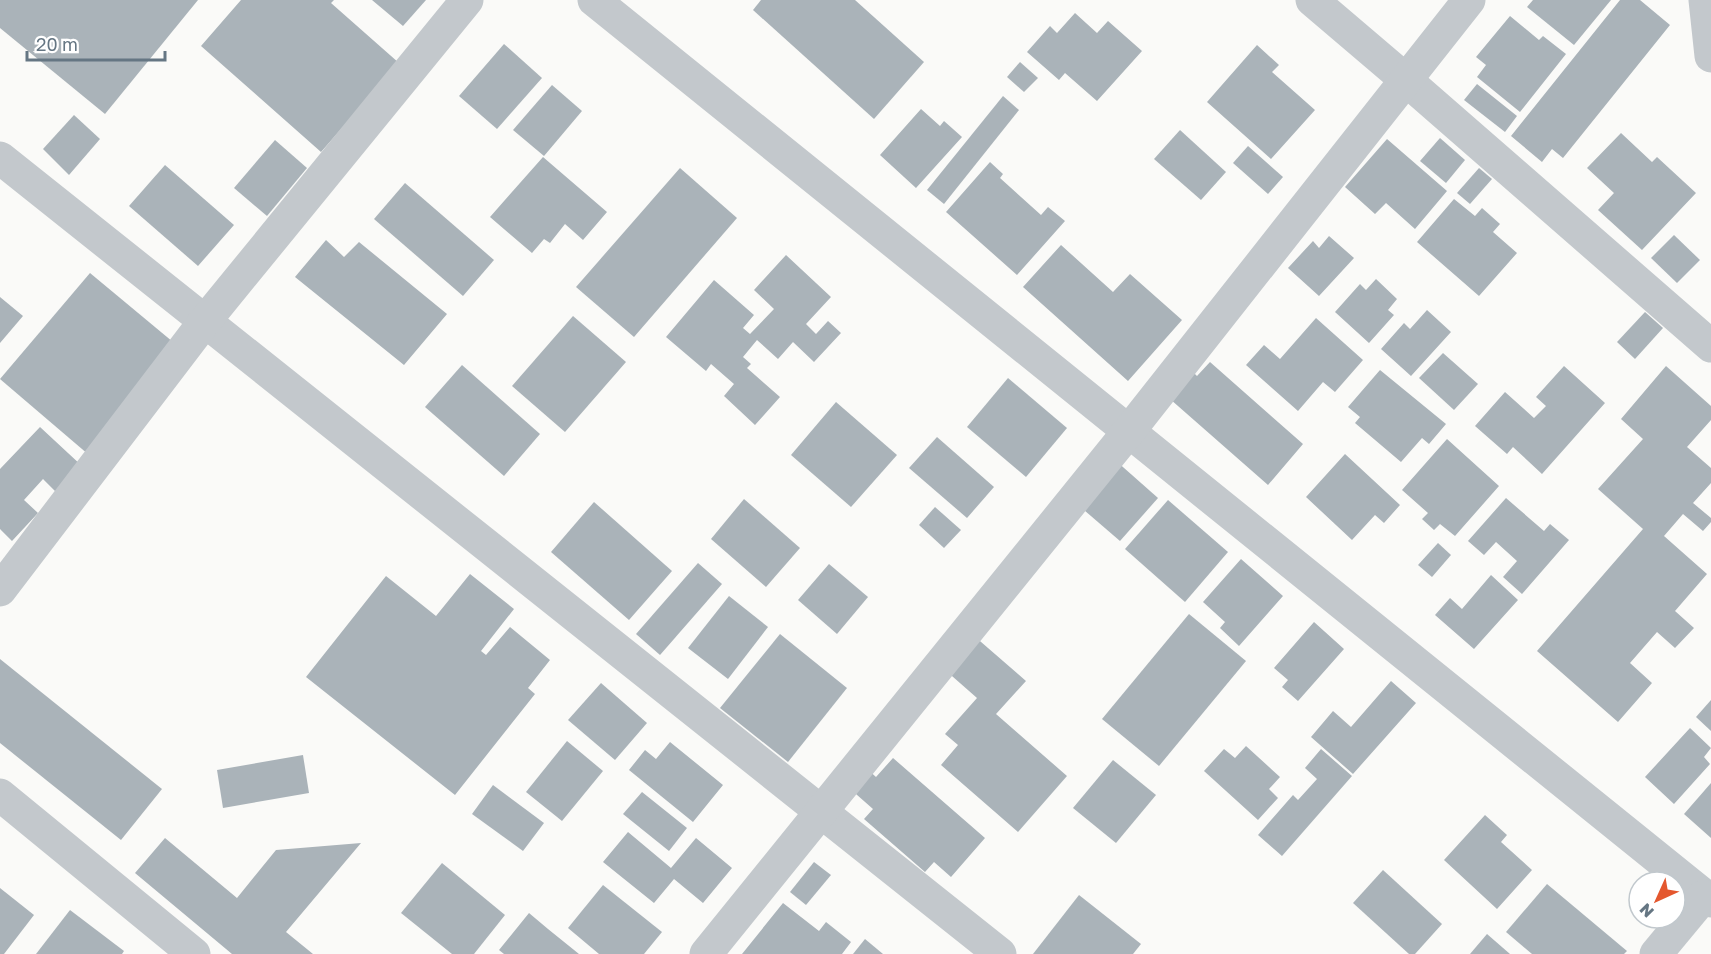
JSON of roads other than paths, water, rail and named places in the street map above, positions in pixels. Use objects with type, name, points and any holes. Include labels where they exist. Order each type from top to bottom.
[{"type":"street","points":[[0,590],[205,321],[467,0]]},
{"type":"street","points":[[594,0],[1707,899],[1656,954]]},
{"type":"street","points":[[1312,0],[1711,346]]},
{"type":"street","points":[[706,954],[1129,431],[1469,0]]},
{"type":"street","points":[[1705,0],[1711,56]]},
{"type":"street","points":[[0,158],[1000,954]]},
{"type":"street","points":[[0,795],[194,954]]}]
